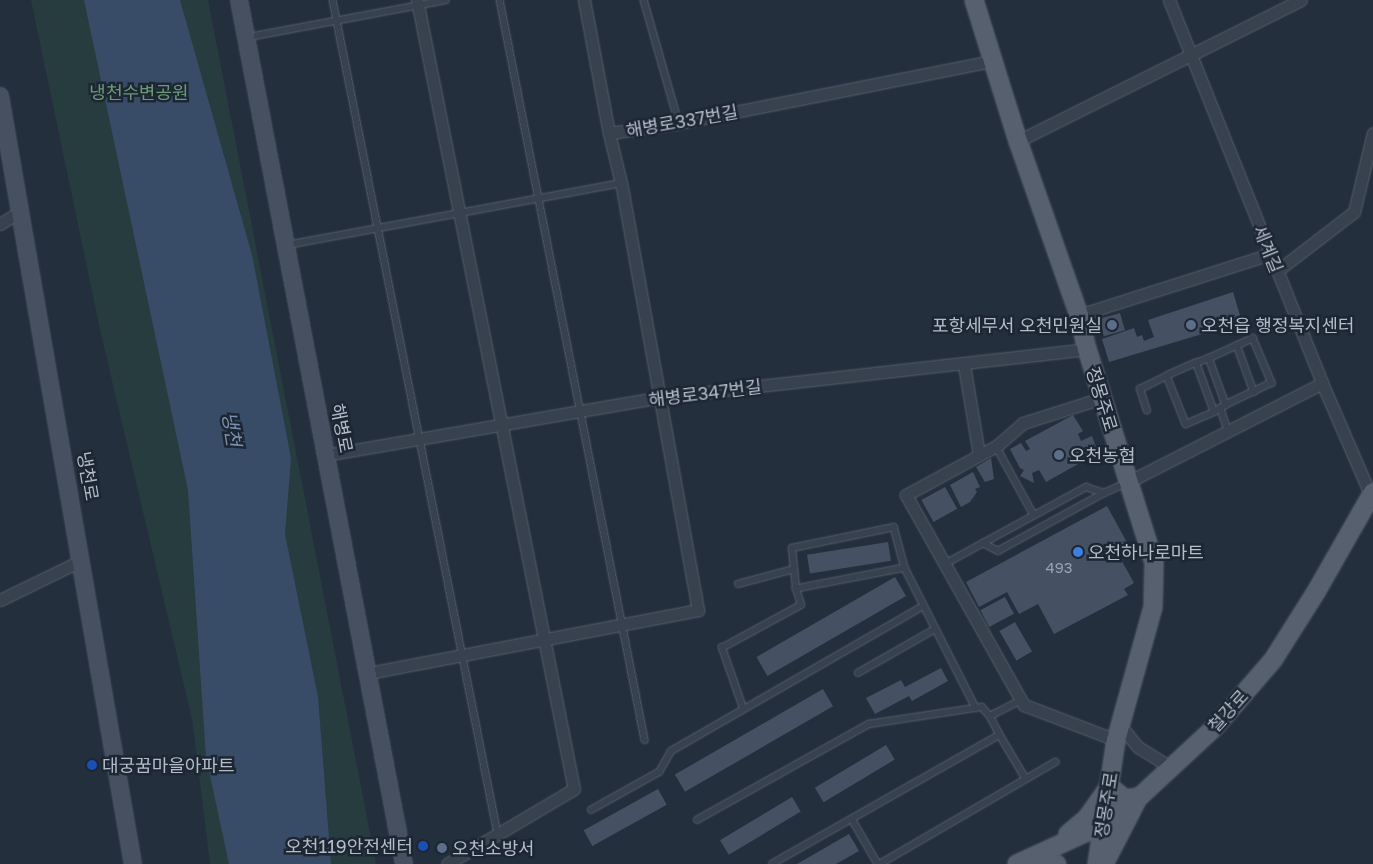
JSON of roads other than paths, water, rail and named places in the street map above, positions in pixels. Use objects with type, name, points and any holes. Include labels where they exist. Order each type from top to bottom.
[{"type":"main road","name":"해병로","points":[[239,0],[404,864]]},
{"type":"main road","name":"정몽주로","points":[[974,0],[1018,141],[1079,315],[1087,349],[1154,563],[1156,584],[1153,607],[1118,732],[1097,864]]},
{"type":"main road","name":"냉천로","points":[[0,96],[82,560],[132,864]]},
{"type":"main road","name":"철강로","points":[[1022,862],[1054,856],[1102,825],[1139,798],[1215,727],[1273,660],[1316,592],[1372,494]]},
{"type":"main road","points":[[1054,856],[1087,818],[1109,786],[1125,799],[1139,798]]},
{"type":"main road","points":[[1104,864],[1139,798]]},
{"type":"street","points":[[584,0],[609,133]]},
{"type":"street","name":"세계길","points":[[1169,0],[1322,383],[1372,494]]},
{"type":"street","points":[[1018,141],[1301,0]]},
{"type":"street","points":[[418,3],[574,789],[447,864]]},
{"type":"street","name":"해병로337번길","points":[[621,623],[698,610],[621,182],[609,133],[679,123],[992,61]]},
{"type":"street","points":[[1277,271],[1354,212],[1373,133]]},
{"type":"street","points":[[0,224],[20,211]]},
{"type":"street","points":[[1079,315],[1270,254]]},
{"type":"street","name":"해병로347번길","points":[[326,455],[661,397],[964,365],[1087,349]]},
{"type":"street","points":[[964,365],[980,456]]},
{"type":"street","points":[[1128,482],[1322,383]]},
{"type":"street","points":[[1102,398],[1023,423],[996,446],[980,456],[906,495],[1024,705],[1118,732],[1172,768]]},
{"type":"street","points":[[0,600],[82,560]]},
{"type":"street","points":[[368,673],[621,623]]},
{"type":"lane","points":[[333,0],[418,439],[498,834]]},
{"type":"lane","points":[[247,38],[418,3],[446,0]]},
{"type":"lane","points":[[500,0],[578,411],[645,740]]},
{"type":"lane","points":[[644,0],[679,123]]},
{"type":"lane","points":[[286,245],[621,182]]},
{"type":"lane","points":[[1147,411],[1140,389],[1167,376],[1253,338],[1272,383],[1186,424],[1167,376]]},
{"type":"lane","points":[[1237,346],[1254,392]]},
{"type":"lane","points":[[1209,358],[1228,431]]},
{"type":"lane","points":[[1196,363],[1214,412]]},
{"type":"lane","points":[[996,446],[1034,515]]},
{"type":"lane","points":[[983,543],[998,551],[1104,493],[1128,482]]},
{"type":"lane","points":[[945,564],[1086,487],[1104,493]]},
{"type":"lane","points":[[743,708],[722,648],[801,605],[796,589],[792,548],[894,527],[905,568],[976,708]]},
{"type":"lane","points":[[796,589],[905,568]]},
{"type":"lane","points":[[738,584],[794,569]]},
{"type":"lane","points":[[591,810],[659,772],[671,751],[923,606]]},
{"type":"lane","points":[[858,673],[935,629]]},
{"type":"lane","points":[[990,716],[1021,700]]},
{"type":"lane","points":[[697,820],[869,724],[982,707],[990,716],[1026,779]]},
{"type":"lane","points":[[773,864],[1000,735]]},
{"type":"lane","points":[[852,819],[879,864],[1054,762]]},
{"type":"water","name":"냉천수변공원","points":[[84,0],[180,0],[252,255],[291,458],[285,534],[318,697],[331,864],[229,864],[206,757],[188,490]]},
{"type":"place","name":"포항세무서 오천민원실","points":[[1112,325]]},
{"type":"place","name":"오천읍 행정복지센터","points":[[1191,325]]},
{"type":"place","name":"오천농협","points":[[1059,455]]},
{"type":"place","name":"오천하나로마트","points":[[1078,552]]},
{"type":"place","name":"대궁꿈마을아파트","points":[[92,765]]},
{"type":"place","name":"오천119안전센터","points":[[423,846]]},
{"type":"place","name":"오천소방서","points":[[442,848]]},
{"type":"water label","name":"냉천","points":[[232,429]]}]
